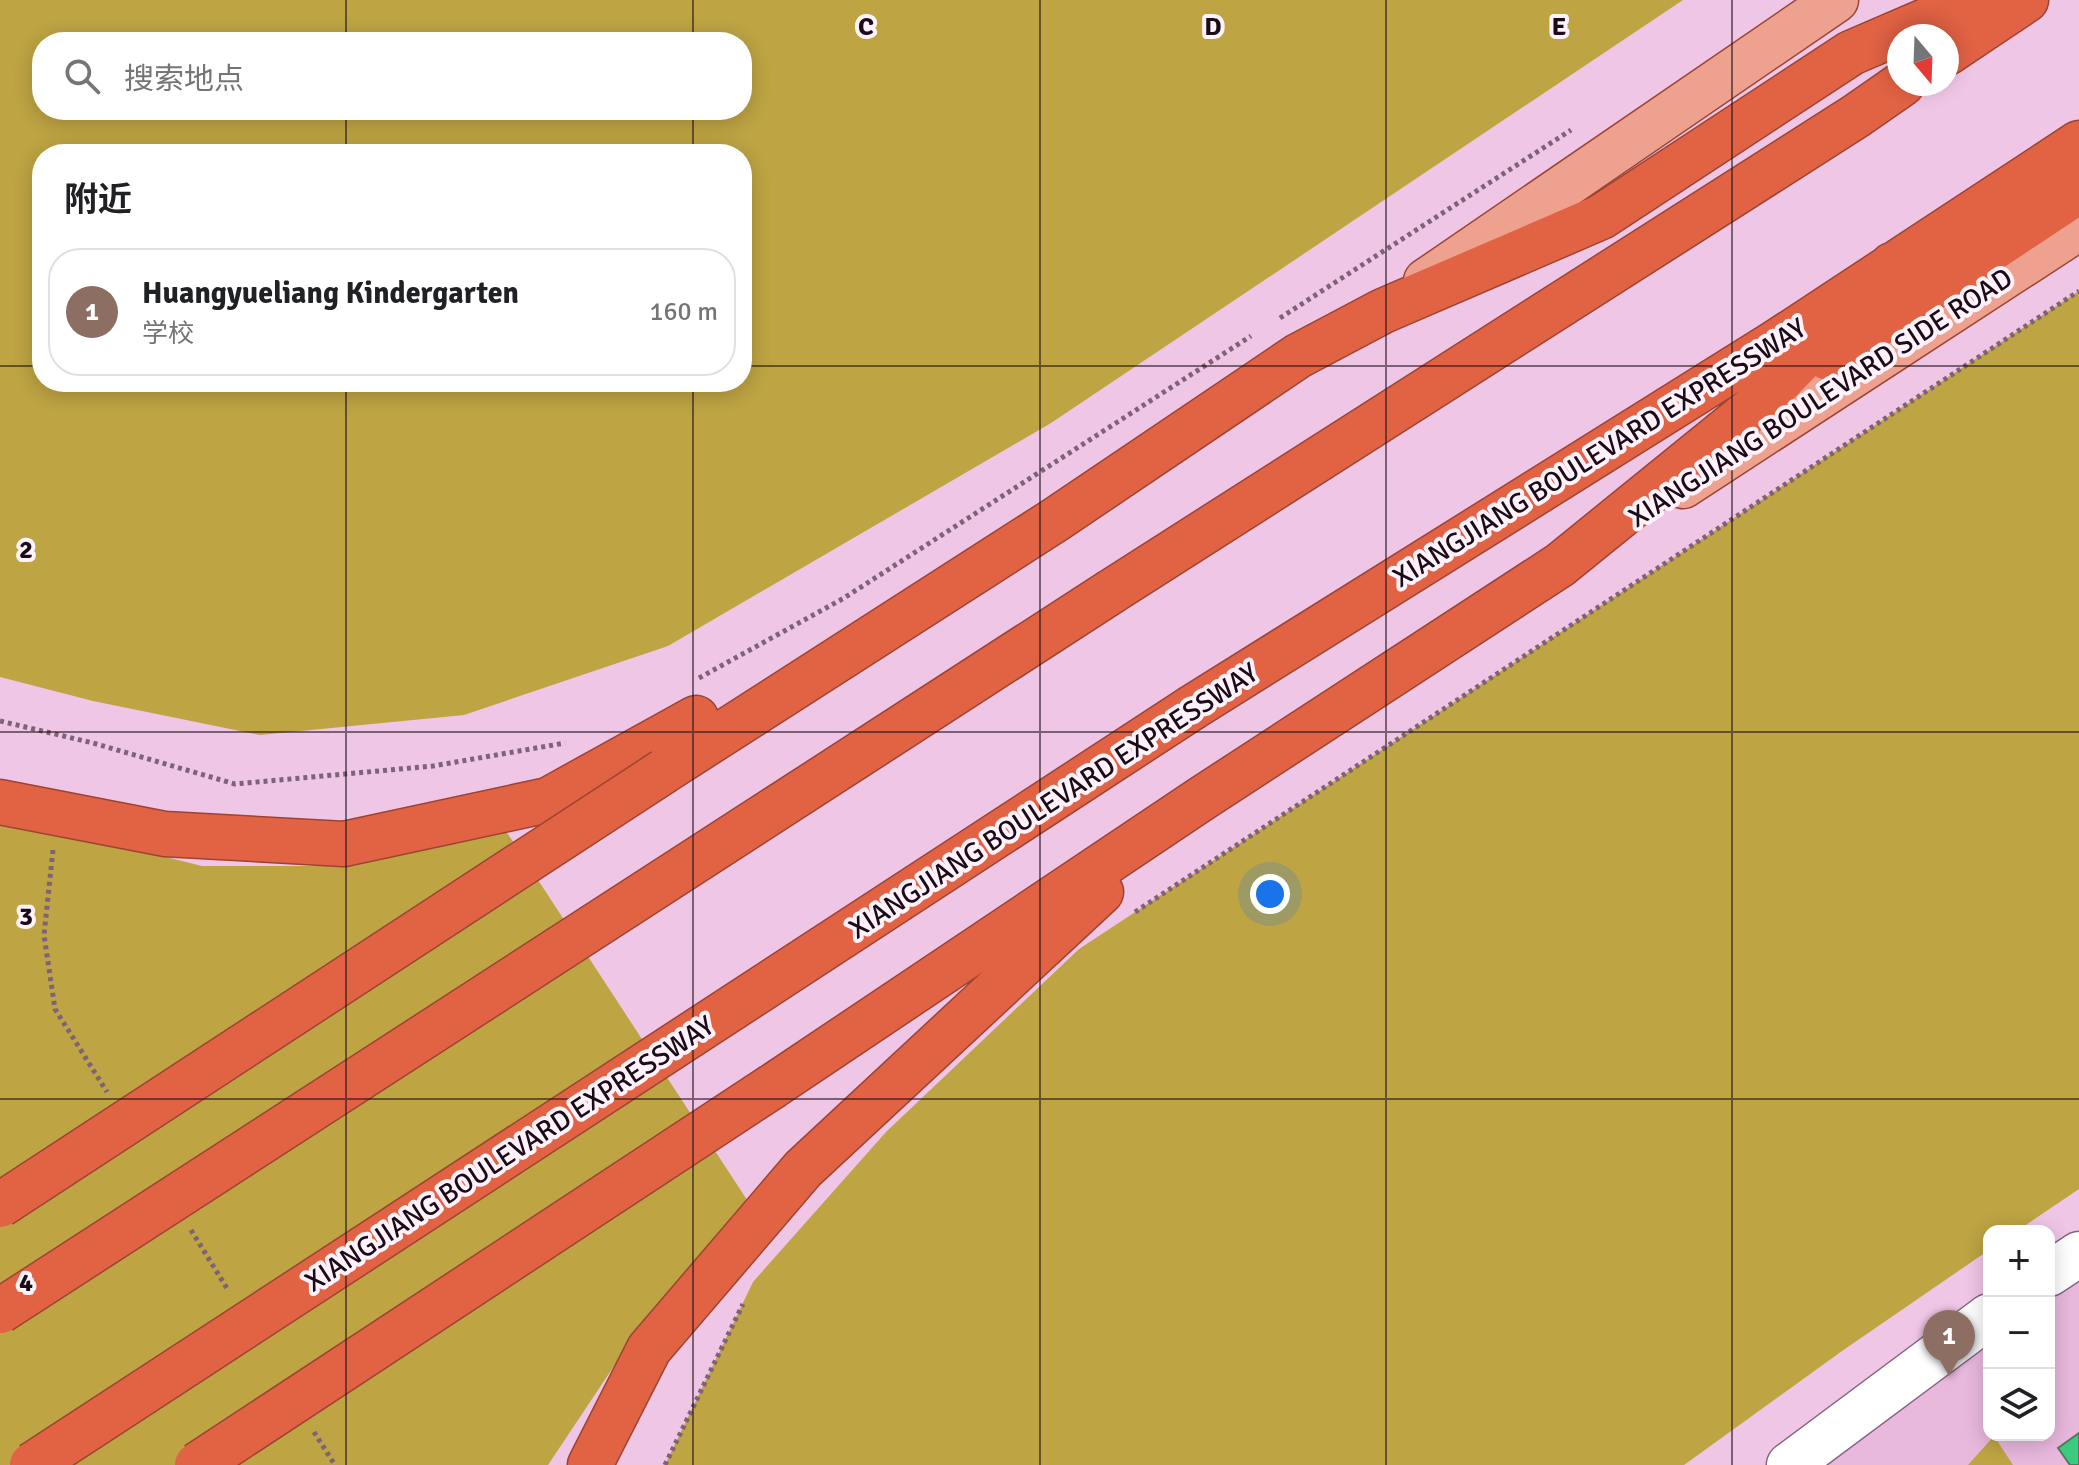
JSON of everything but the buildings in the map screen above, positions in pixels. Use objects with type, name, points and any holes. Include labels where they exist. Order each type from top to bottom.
[{"type":"highway","points":[[0,1205],[664,771],[1055,520],[1298,356],[1383,311],[1601,217],[1936,0]]},
{"type":"highway","points":[[1851,53],[1974,0]]},
{"type":"highway","points":[[1959,45],[2026,0]]},
{"type":"highway","points":[[0,1311],[1887,94]]},
{"type":"highway","name":"XIANGJIANG BOULEVARD EXPRESSWAY","points":[[32,1465],[1193,707],[1775,343],[2079,143]]},
{"type":"highway","points":[[197,1465],[773,1086],[1201,799],[1560,565],[1756,406],[2079,191]]},
{"type":"highway","points":[[1756,406],[1892,265]]},
{"type":"highway","points":[[0,802],[165,834],[344,844],[548,800],[1055,520]]},
{"type":"highway","points":[[590,1465],[649,1349],[803,1169],[1201,799]]},
{"type":"main road","points":[[1383,311],[1836,0]]},
{"type":"main road","name":"XIANGJIANG BOULEVARD SIDE ROAD","points":[[1560,565],[2079,228]]},
{"type":"street","points":[[2055,1270],[2079,1254]]},
{"type":"street","points":[[1789,1465],[1983,1320]]},
{"type":"path","points":[[1272,323],[1580,124]]},
{"type":"path","points":[[1133,914],[2079,291]]},
{"type":"path","points":[[695,680],[844,598],[1259,331]]},
{"type":"path","points":[[0,721],[93,743],[235,784],[433,766],[571,742]]},
{"type":"path","points":[[665,1465],[746,1296]]},
{"type":"shaded area","points":[[0,0],[1683,0],[1051,423],[668,646],[464,715],[260,735],[93,701],[0,677]]},
{"type":"shaded area","points":[[2079,291],[2079,1189],[2026,1225],[1983,1225],[1983,1254],[1684,1465],[665,1465],[753,1282],[886,1132],[1079,949]]},
{"type":"shaded area","points":[[0,816],[202,866],[354,866],[504,828],[753,1209],[642,1324],[548,1465],[0,1465]]},
{"type":"shaded area","points":[[2079,1254],[2079,1465],[1789,1465],[1983,1320],[1983,1441],[2055,1441],[2055,1270]]},
{"type":"shaded area","points":[[1990,1441],[1997,1441],[2013,1465],[1968,1465]]},
{"type":"place","name":"Huangyueliang Kindergarten","points":[[1949,1376]]}]
